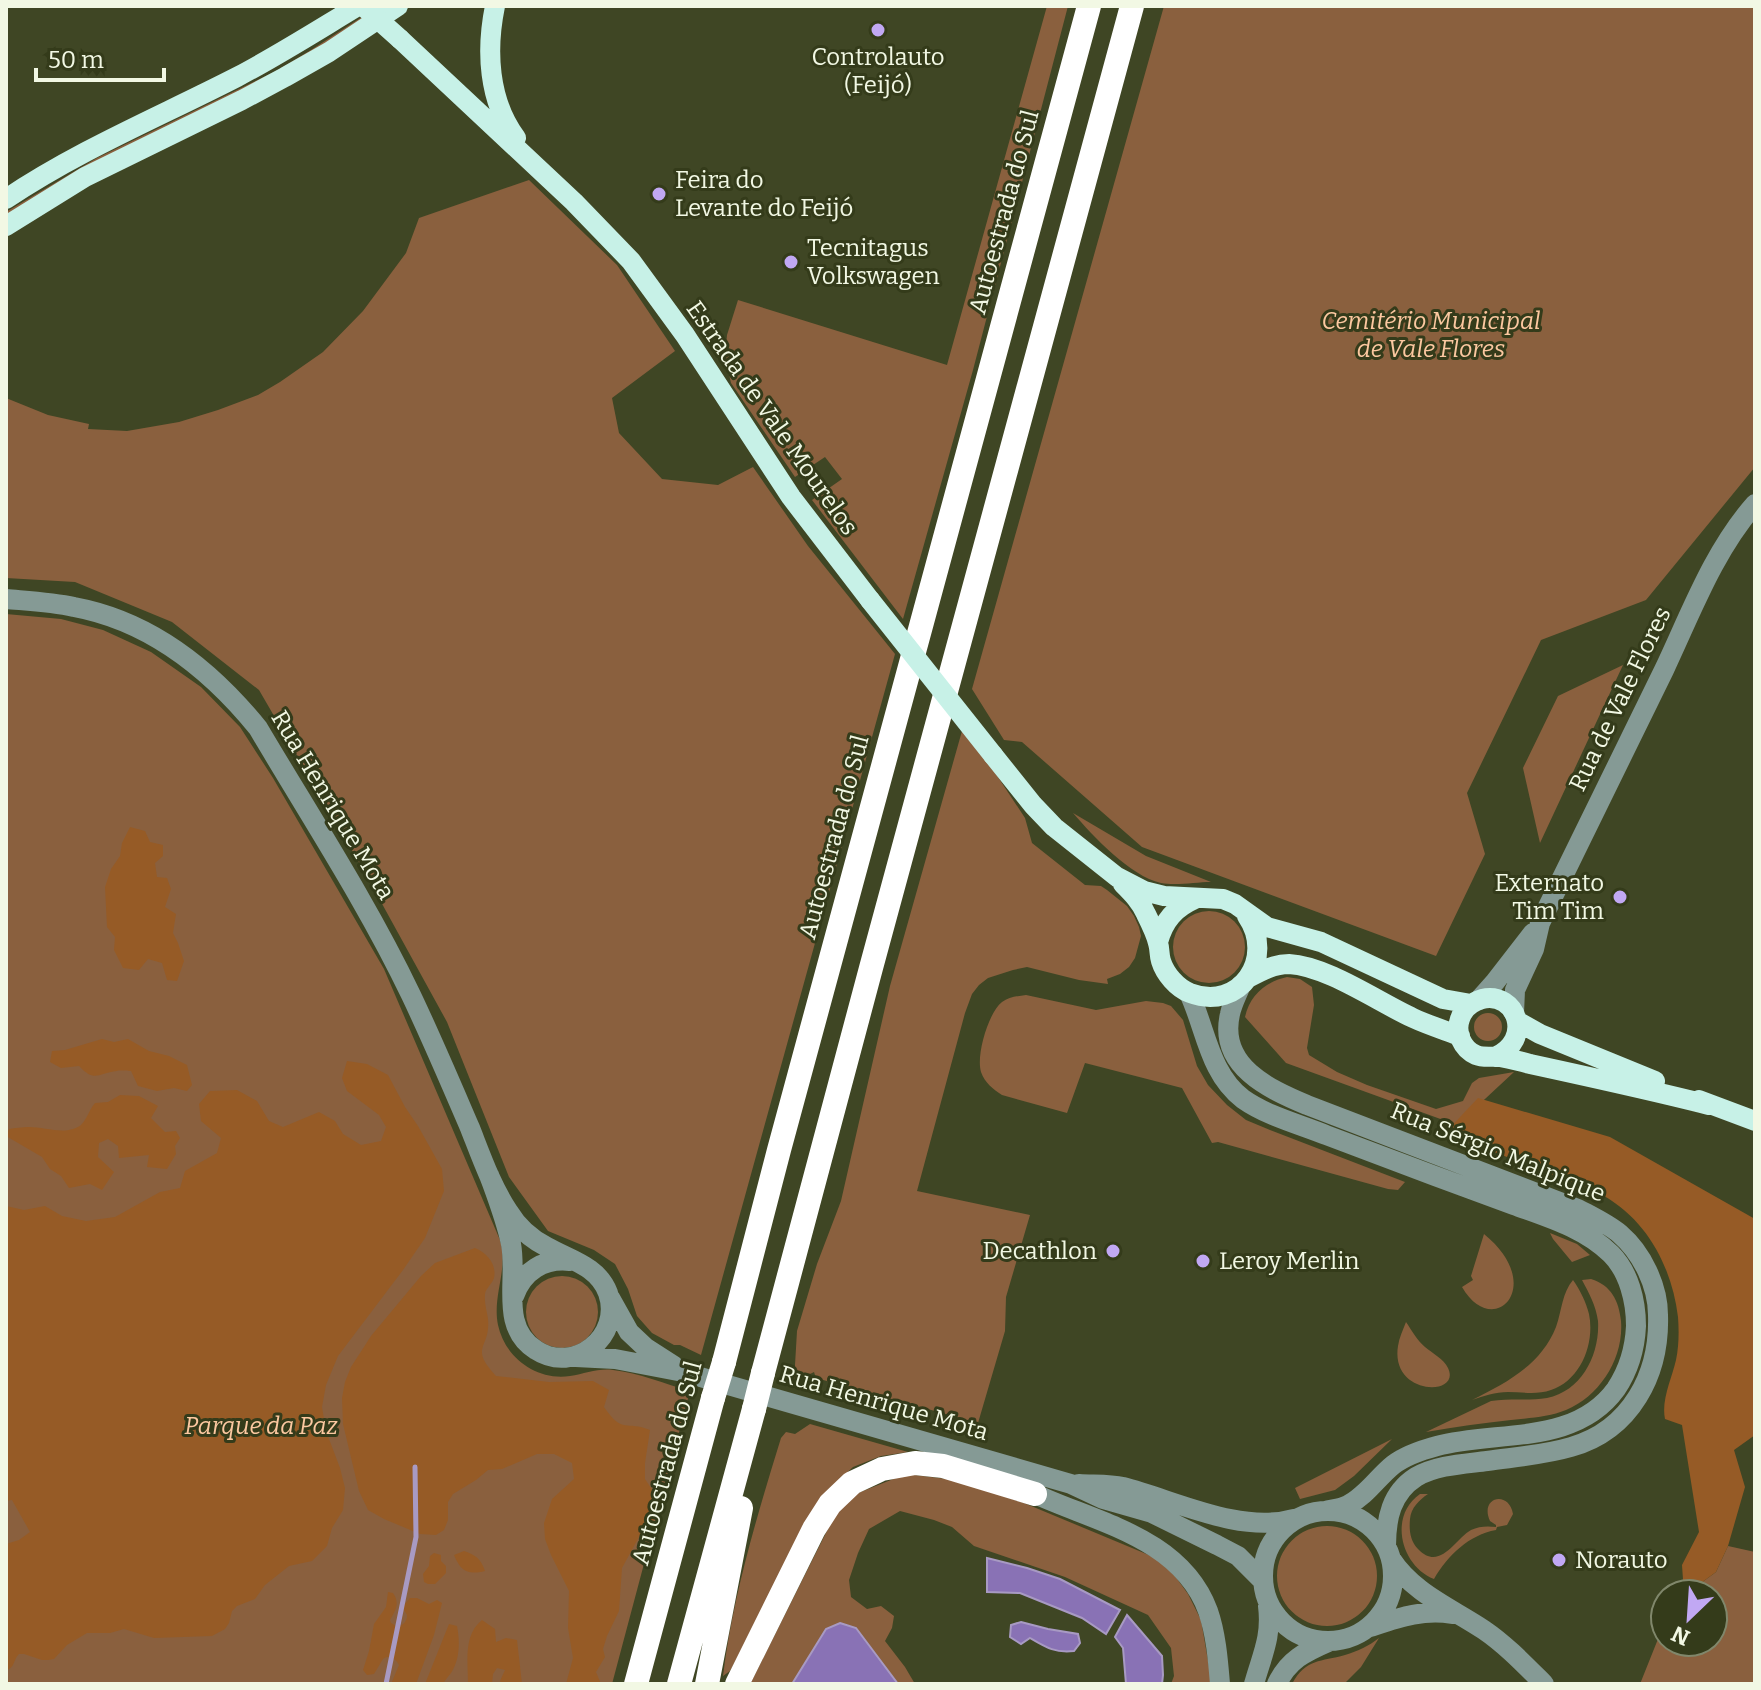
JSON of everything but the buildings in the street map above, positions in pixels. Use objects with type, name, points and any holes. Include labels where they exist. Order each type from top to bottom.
[{"type":"highway","name":"Autoestrada do Sul","points":[[636,1684],[1089,6]]},
{"type":"highway","points":[[679,1684],[1132,6]]},
{"type":"highway","points":[[707,1684],[743,1500],[746,1438]]},
{"type":"highway","points":[[737,1684],[814,1529],[830,1504],[852,1483],[882,1469],[915,1463],[943,1466],[1035,1494]]},
{"type":"main road","name":"Estrada de Vale Mourelos","points":[[361,6],[549,178],[631,261],[685,335],[800,509],[870,600],[1033,805],[1054,827],[1117,877],[1142,906],[1158,942],[1161,964],[1169,977],[1189,993],[1204,997],[1220,996],[1232,992],[1262,970],[1281,964],[1308,967],[1413,1018],[1460,1036],[1463,1044],[1476,1055],[1637,1087],[1709,1105]]},
{"type":"main road","points":[[6,199],[111,138],[271,59],[361,6]]},
{"type":"main road","points":[[6,226],[85,177],[275,83],[398,6]]},
{"type":"main road","points":[[495,6],[490,32],[490,61],[499,104],[511,132],[549,178]]},
{"type":"main road","name":"Estrada de Vale Mourelos","points":[[1117,877],[1144,891],[1164,896],[1223,899],[1267,927],[1321,942],[1443,999],[1475,1002],[1487,998],[1503,1002],[1516,1017],[1540,1034],[1709,1105],[1755,1121]]},
{"type":"main road","points":[[1158,942],[1169,917],[1181,905],[1197,899]]},
{"type":"main road","points":[[1245,913],[1258,939],[1258,954],[1254,969],[1245,981]]},
{"type":"main road","points":[[1460,1036],[1460,1018],[1475,1002]]},
{"type":"main road","points":[[1495,1057],[1511,1047],[1515,1039],[1516,1017]]},
{"type":"street","name":"Rua de Vale Flores","points":[[1475,1002],[1495,982],[1540,923],[1711,567],[1735,528],[1755,504]]},
{"type":"street","name":"Rua Henrique Mota","points":[[6,599],[76,607],[117,620],[156,637],[181,653],[234,698],[258,728],[387,945],[433,1040],[489,1175]]},
{"type":"street","name":"Rua de Vale Flores","points":[[1516,1017],[1515,990],[1534,949],[1540,923]]},
{"type":"street","name":"Rua Sérgio Malpique","points":[[1245,981],[1229,1016],[1229,1037],[1238,1060],[1263,1085],[1595,1218],[1627,1241],[1644,1266],[1655,1293],[1659,1334],[1653,1366],[1624,1415],[1595,1438],[1573,1447],[1442,1467],[1418,1476],[1404,1487],[1392,1503],[1387,1526],[1389,1553]]},
{"type":"street","name":"Rua Sérgio Malpique","points":[[1189,993],[1213,1060],[1226,1081],[1242,1098],[1281,1117],[1583,1233],[1610,1253],[1619,1264],[1633,1300],[1636,1333],[1627,1368],[1610,1397],[1597,1409],[1570,1425],[1542,1432],[1454,1441],[1420,1451],[1394,1465],[1354,1502],[1315,1513]]},
{"type":"street","points":[[489,1175],[510,1215],[525,1231],[598,1276],[609,1294],[609,1322],[600,1339],[586,1352],[568,1358],[541,1354],[526,1343],[516,1328],[513,1319],[511,1243],[489,1175]]},
{"type":"street","points":[[513,1301],[520,1282],[534,1268],[552,1261],[581,1264]]},
{"type":"street","name":"Rua Henrique Mota","points":[[609,1294],[629,1332],[661,1359],[683,1372]]},
{"type":"street","name":"Rua Henrique Mota","points":[[568,1358],[604,1358],[683,1372],[1071,1484],[1103,1499],[1152,1513],[1238,1556],[1262,1580]]},
{"type":"street","name":"Rua Henrique Mota","points":[[1071,1484],[1118,1486],[1249,1522],[1275,1523],[1315,1513]]},
{"type":"street","points":[[1035,1494],[1145,1524],[1189,1532]]},
{"type":"street","points":[[1035,1494],[1140,1538],[1162,1551],[1181,1569],[1197,1589],[1208,1612],[1220,1684]]},
{"type":"street","points":[[1254,1684],[1269,1632],[1262,1580],[1264,1559],[1273,1540],[1287,1524],[1315,1513],[1343,1513],[1361,1520],[1375,1531],[1409,1582],[1486,1632],[1544,1684]]},
{"type":"street","points":[[1370,1627],[1383,1613],[1391,1596],[1394,1577],[1389,1553]]},
{"type":"street","points":[[1267,1602],[1282,1623],[1292,1630],[1303,1637],[1328,1642]]},
{"type":"street","points":[[1277,1684],[1289,1663],[1308,1650],[1328,1642],[1351,1638],[1370,1627],[1415,1613],[1432,1611],[1464,1617]]},
{"type":"green space","points":[[379,6],[384,6],[313,53],[6,216],[6,212],[97,158],[276,71]]},
{"type":"green space","points":[[1047,6],[1068,6],[973,370],[903,619],[812,500],[842,479],[825,457],[795,477],[731,383],[725,356],[727,335],[738,300],[947,365]]},
{"type":"green space","name":"Cemitério Municipal de Vale Flores","points":[[1164,6],[1755,6],[1755,467],[1646,600],[1541,640],[1467,793],[1485,854],[1436,956],[1142,847],[1022,742],[1004,740],[972,689]]},
{"type":"green space","points":[[529,180],[617,265],[675,351],[612,398],[619,433],[662,479],[718,485],[753,467],[808,546],[895,654],[701,1355],[652,1333],[637,1316],[615,1264],[594,1250],[548,1231],[509,1177],[447,1022],[259,690],[172,622],[75,582],[6,578],[6,398],[48,415],[89,424],[88,429],[127,431],[179,422],[258,395],[323,352],[363,311],[406,253],[419,218]]},
{"type":"green space","name":"Parque da Paz","points":[[6,614],[61,619],[103,630],[151,652],[201,687],[240,727],[384,969],[500,1240],[503,1261],[497,1303],[498,1325],[515,1357],[546,1375],[558,1377],[613,1370],[690,1391],[612,1684],[6,1684]]},
{"type":"green space","points":[[1623,665],[1540,843],[1523,768],[1558,696]]},
{"type":"green space","points":[[962,731],[994,771],[1025,818],[1032,843],[1085,885],[1101,886],[1127,906],[1141,936],[1129,967],[1107,979],[1108,984],[1027,967],[988,978],[972,994],[965,1013],[917,1191],[1030,1215],[1006,1297],[1005,1331],[978,1423],[816,1378],[814,1372],[794,1382],[797,1331],[817,1264],[841,1201],[890,986]]},
{"type":"green space","points":[[1073,813],[1146,856],[1211,882],[1167,884],[1149,879],[1113,854]]},
{"type":"green space","points":[[130,827],[145,831],[150,842],[163,845],[163,856],[155,863],[157,877],[167,878],[171,889],[165,907],[176,914],[173,933],[184,961],[177,981],[167,980],[162,963],[148,959],[139,970],[123,968],[114,950],[115,937],[107,927],[105,887]]},
{"type":"green space","points":[[1209,911],[1229,917],[1239,927],[1245,947],[1239,967],[1229,977],[1209,983],[1189,977],[1179,967],[1173,947],[1179,927],[1189,917]]},
{"type":"green space","points":[[1287,977],[1300,979],[1312,987],[1314,1005],[1307,1048],[1309,1055],[1367,1085],[1436,1109],[1463,1101],[1472,1083],[1479,1078],[1514,1072],[1457,1125],[1286,1063],[1245,1017],[1260,991],[1272,982]]},
{"type":"green space","points":[[1026,995],[1096,1010],[1146,1001],[1171,1006],[1183,1020],[1197,1066],[1208,1085],[1246,1120],[1405,1182],[1398,1190],[1388,1189],[1218,1142],[1212,1143],[1182,1088],[1085,1063],[1067,1113],[1002,1095],[981,1072],[982,1046],[992,1015],[1002,1002]]},
{"type":"green space","points":[[1488,1013],[1498,1017],[1502,1027],[1498,1037],[1488,1041],[1478,1037],[1474,1027],[1478,1017]]},
{"type":"green space","points":[[102,1039],[114,1042],[128,1039],[149,1051],[187,1065],[192,1085],[187,1091],[174,1088],[157,1091],[138,1086],[131,1071],[93,1076],[79,1066],[61,1068],[50,1062],[52,1051]]},
{"type":"green space","points":[[347,1061],[367,1064],[388,1075],[442,1169],[444,1191],[425,1238],[338,1356],[326,1385],[322,1407],[326,1431],[345,1488],[343,1510],[332,1528],[327,1546],[312,1561],[289,1566],[265,1585],[255,1599],[237,1606],[225,1629],[212,1636],[154,1638],[124,1629],[110,1633],[87,1633],[67,1645],[54,1659],[42,1660],[19,1654],[11,1668],[6,1670],[6,1544],[30,1532],[12,1500],[6,1501],[6,1206],[24,1210],[45,1206],[62,1216],[86,1221],[115,1217],[160,1192],[180,1188],[185,1171],[217,1153],[221,1138],[201,1121],[199,1104],[210,1091],[237,1090],[257,1101],[269,1121],[283,1127],[319,1112],[335,1121],[343,1134],[361,1145],[381,1141],[386,1127],[379,1115],[347,1091],[342,1078]]},
{"type":"green space","points":[[120,1095],[139,1096],[158,1106],[151,1118],[165,1132],[176,1131],[180,1138],[175,1146],[176,1154],[167,1169],[147,1167],[149,1155],[119,1158],[118,1146],[108,1139],[99,1143],[98,1157],[114,1172],[102,1190],[90,1184],[69,1188],[42,1157],[6,1136],[9,1129],[75,1128],[83,1123],[95,1103],[108,1102]]},
{"type":"green space","points":[[1478,1098],[1610,1137],[1755,1219],[1755,1435],[1734,1450],[1745,1487],[1728,1546],[1716,1572],[1708,1578],[1683,1578],[1682,1565],[1699,1532],[1682,1425],[1665,1419],[1664,1404],[1676,1360],[1679,1333],[1670,1281],[1655,1248],[1633,1219],[1604,1196],[1445,1133]]},
{"type":"green space","points":[[1550,1233],[1577,1244],[1590,1255],[1572,1262]]},
{"type":"green space","points":[[1484,1234],[1503,1253],[1512,1272],[1513,1288],[1509,1300],[1499,1308],[1488,1309],[1474,1302],[1462,1287],[1473,1280],[1471,1276]]},
{"type":"green space","points":[[475,1248],[487,1256],[494,1268],[494,1278],[485,1294],[488,1329],[482,1353],[496,1376],[549,1382],[593,1381],[609,1390],[604,1407],[610,1416],[621,1424],[650,1430],[645,1479],[658,1505],[651,1527],[640,1535],[622,1568],[619,1611],[603,1649],[605,1657],[596,1672],[601,1684],[566,1684],[573,1658],[568,1628],[569,1591],[545,1539],[544,1523],[552,1499],[574,1479],[572,1463],[554,1454],[537,1454],[502,1469],[488,1470],[453,1494],[448,1502],[448,1520],[444,1530],[436,1535],[420,1534],[368,1510],[359,1491],[343,1424],[342,1398],[351,1367],[371,1336],[421,1276],[435,1263]]},
{"type":"green space","points":[[562,1276],[582,1282],[592,1292],[598,1312],[592,1332],[582,1342],[562,1348],[542,1342],[532,1332],[526,1312],[532,1292],[542,1282]]},
{"type":"green space","points":[[1591,1279],[1604,1285],[1616,1301],[1621,1335],[1614,1362],[1589,1395],[1578,1404],[1553,1414],[1426,1432],[1491,1401],[1547,1398],[1570,1388],[1586,1369],[1596,1346],[1597,1315],[1582,1280]]},
{"type":"green space","points":[[1573,1280],[1586,1305],[1590,1325],[1588,1348],[1578,1369],[1561,1385],[1546,1392],[1508,1392],[1472,1400],[1510,1379],[1541,1352],[1556,1327],[1564,1296]]},
{"type":"green space","points":[[1406,1322],[1422,1344],[1448,1368],[1450,1377],[1445,1384],[1425,1387],[1404,1375],[1398,1362],[1398,1346]]},
{"type":"green space","points":[[810,1424],[908,1452],[881,1456],[853,1467],[831,1488],[730,1671],[723,1676],[739,1586],[781,1438],[786,1432],[795,1434]]},
{"type":"green space","points":[[1392,1439],[1335,1490],[1300,1499],[1295,1488]]},
{"type":"green space","points":[[906,1474],[955,1480],[1024,1503],[1156,1558],[1175,1576],[1201,1620],[1212,1684],[1171,1684],[1174,1676],[1171,1648],[1148,1615],[1065,1577],[974,1546],[952,1527],[900,1511],[869,1529],[849,1580],[851,1597],[867,1609],[881,1606],[894,1616],[885,1641],[915,1684],[750,1684],[835,1515],[858,1493]]},
{"type":"green space","points":[[1420,1494],[1428,1494],[1412,1511],[1411,1535],[1418,1549],[1433,1557],[1447,1552],[1471,1530],[1496,1527],[1488,1513],[1491,1502],[1501,1499],[1510,1506],[1513,1514],[1507,1525],[1477,1536],[1460,1547],[1434,1579],[1413,1563],[1403,1540],[1404,1515],[1410,1503]]},
{"type":"green space","points":[[1327,1526],[1346,1530],[1363,1540],[1373,1557],[1377,1576],[1373,1595],[1363,1612],[1346,1622],[1327,1626],[1308,1622],[1291,1612],[1281,1595],[1277,1576],[1281,1557],[1291,1540],[1308,1530]]},
{"type":"green space","points":[[1728,1546],[1755,1552],[1755,1684],[1640,1684],[1650,1658],[1729,1658],[1729,1578],[1708,1578],[1716,1572]]},
{"type":"green space","points":[[464,1551],[478,1558],[485,1571],[474,1573],[462,1569],[454,1555]]},
{"type":"green space","points":[[434,1553],[441,1555],[446,1573],[435,1584],[428,1584],[424,1582],[423,1574]]},
{"type":"green space","points":[[388,1592],[393,1593],[397,1603],[390,1620],[396,1626],[405,1622],[407,1615],[404,1605],[410,1598],[429,1604],[437,1600],[442,1603],[416,1684],[391,1684],[399,1665],[390,1657],[383,1659],[374,1674],[367,1675],[363,1670],[374,1624],[386,1607]]},
{"type":"green space","points":[[482,1620],[495,1629],[496,1642],[506,1638],[517,1640],[522,1684],[502,1684],[500,1681],[505,1670],[497,1668],[492,1684],[468,1684],[469,1641]]},
{"type":"green space","points":[[449,1624],[457,1626],[458,1632],[454,1668],[443,1684],[425,1684]]},
{"type":"green space","points":[[1379,1638],[1361,1667],[1344,1684],[1292,1684],[1309,1665],[1354,1652]]},
{"type":"shaded area","points":[[987,1558],[1060,1579],[1120,1610],[1106,1634],[1082,1618],[1020,1593],[987,1592]]},
{"type":"shaded area","points":[[1127,1615],[1162,1656],[1162,1684],[1126,1684],[1123,1648],[1115,1637]]},
{"type":"shaded area","points":[[1021,1622],[1078,1634],[1080,1643],[1074,1651],[1051,1649],[1030,1638],[1021,1644],[1010,1637],[1011,1625]]},
{"type":"shaded area","points":[[840,1623],[856,1628],[898,1684],[792,1684],[826,1629]]},
{"type":"waterway","points":[[386,1684],[416,1537],[415,1467]]},
{"type":"place","name":"Controlauto (Feijó)","points":[[878,30]]},
{"type":"place","name":"Feira do Levante do Feijó","points":[[659,194]]},
{"type":"place","name":"Tecnitagus Volkswagen","points":[[791,262]]},
{"type":"place","name":"Externato Tim Tim","points":[[1620,897]]},
{"type":"place","name":"Decathlon","points":[[1113,1251]]},
{"type":"place","name":"Leroy Merlin","points":[[1203,1261]]},
{"type":"place","name":"Norauto","points":[[1559,1560]]}]
